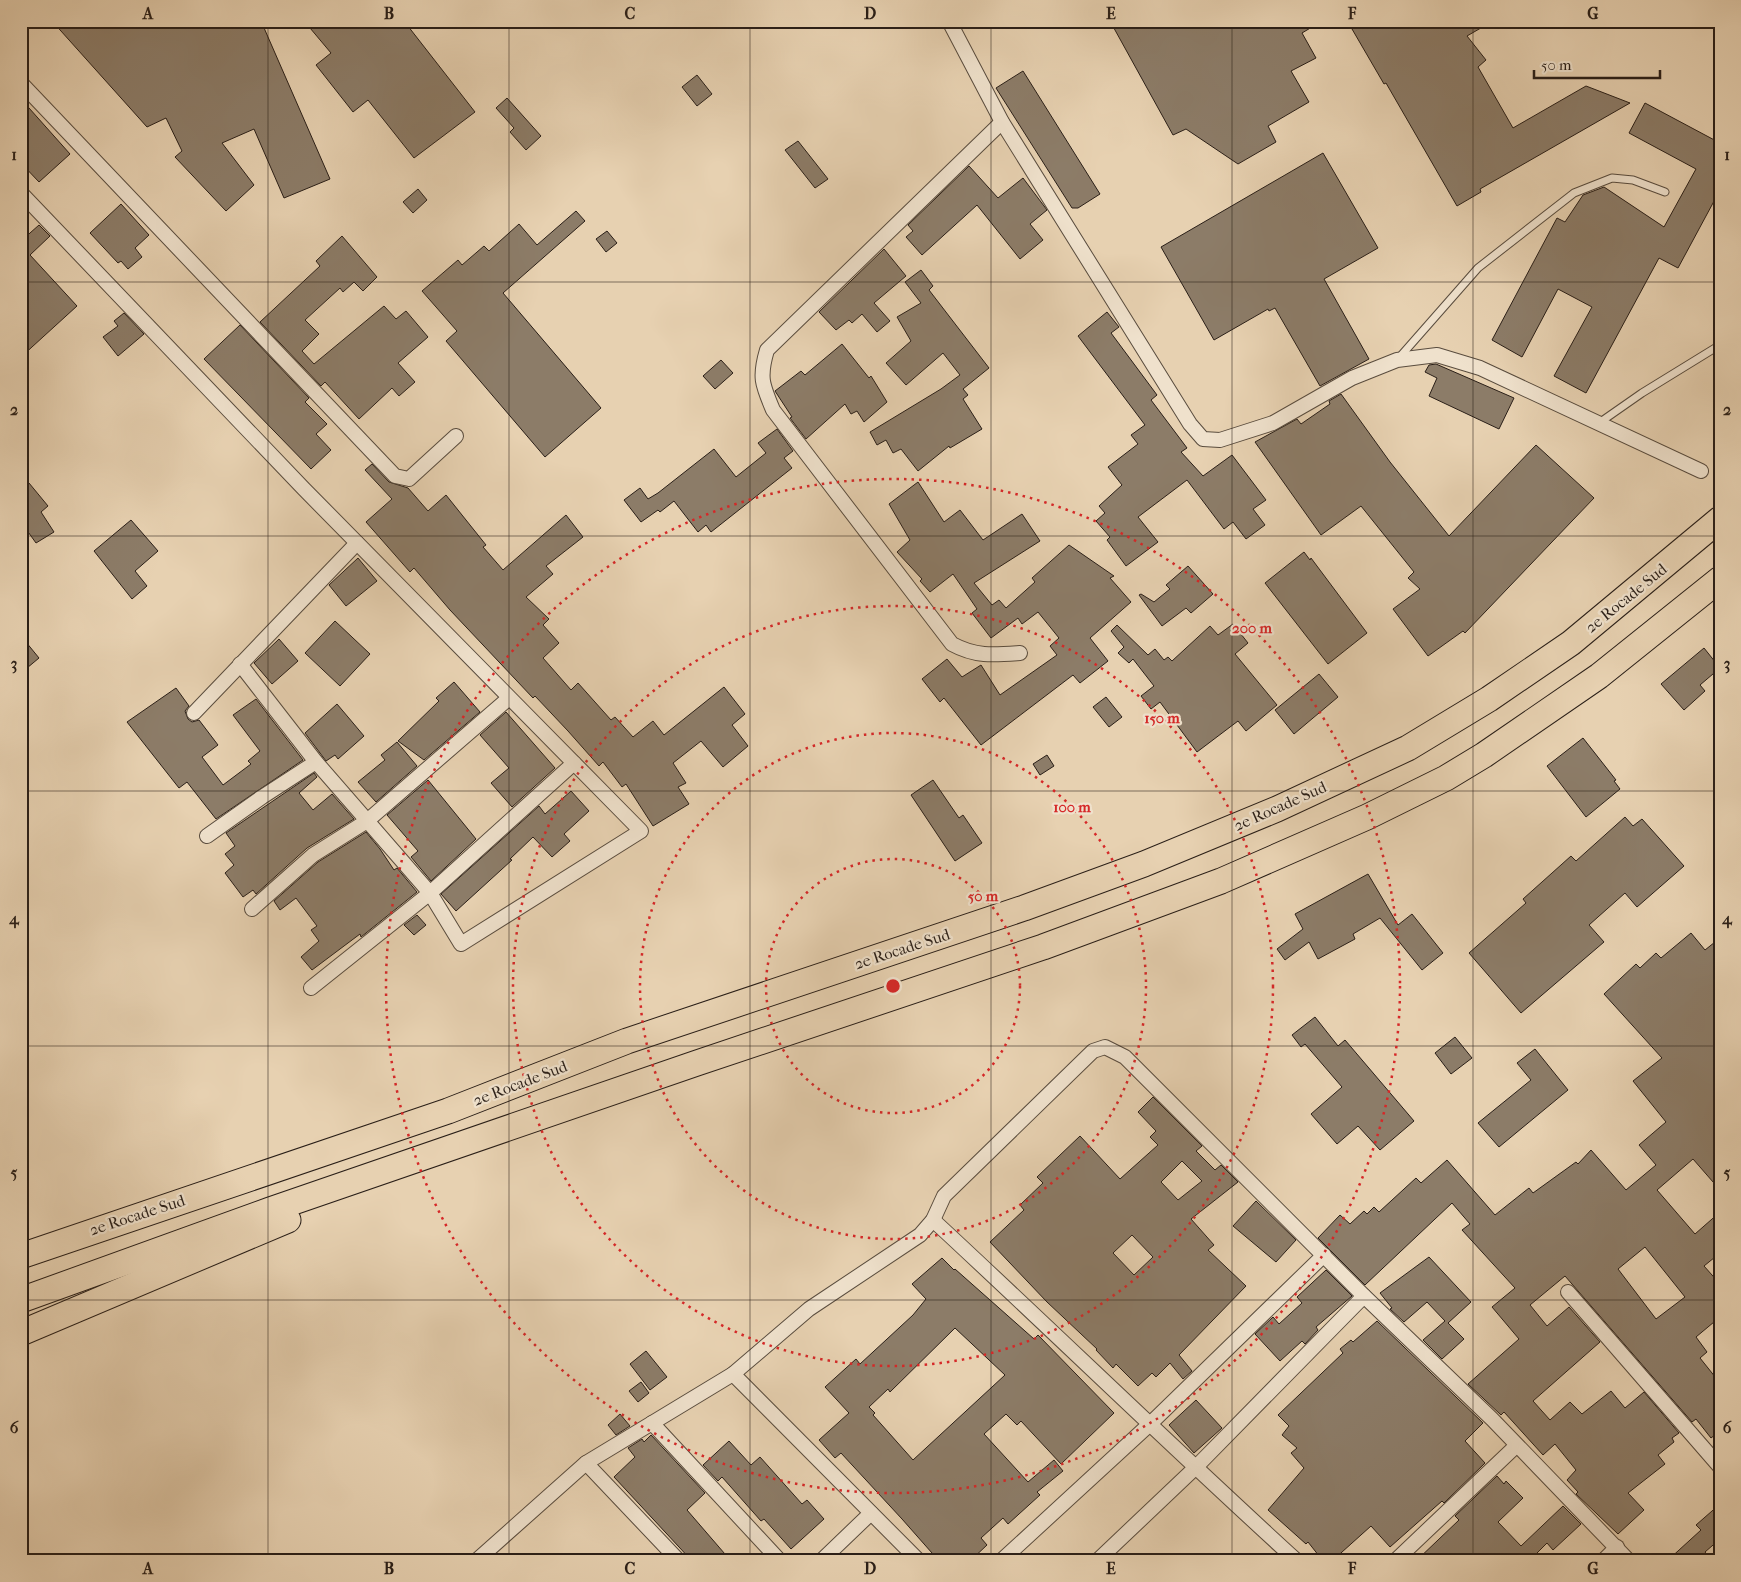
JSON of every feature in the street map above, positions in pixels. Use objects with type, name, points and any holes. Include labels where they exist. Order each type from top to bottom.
[{"type":"highway","name":"2e Rocade Sud","points":[[21,1256],[448,1111],[627,1041],[1024,908],[1144,864],[1277,809],[1408,748],[1490,699],[1571,643],[1720,519]]},
{"type":"highway","points":[[21,1300],[261,1213],[1119,920],[1221,881],[1368,818],[1446,778],[1520,732],[1639,646],[1720,578]]},
{"type":"highway","points":[[21,1333],[132,1288],[457,1146]]},
{"type":"street","points":[[949,21],[1002,122],[1190,424],[1203,439],[1220,440],[1273,423],[1352,378],[1397,360],[1437,354],[1480,368],[1701,471]]},
{"type":"street","points":[[21,83],[396,476],[409,479],[456,436]]},
{"type":"street","points":[[1002,122],[767,350],[761,371],[764,390],[773,410],[952,644],[967,652],[988,655],[1020,653]]},
{"type":"street","points":[[21,193],[357,543],[641,831],[461,944],[430,893],[316,762],[240,664]]},
{"type":"street","points":[[194,713],[357,543]]},
{"type":"street","points":[[252,909],[313,855],[367,821],[509,698]]},
{"type":"street","points":[[207,836],[316,762]]},
{"type":"street","points":[[311,988],[430,893],[574,763]]},
{"type":"street","points":[[476,1561],[586,1463],[733,1374],[809,1309],[920,1235],[933,1220],[944,1196],[1093,1051],[1105,1047],[1125,1057],[1364,1296],[1441,1369],[1629,1561]]},
{"type":"street","points":[[933,1220],[1151,1423],[1195,1468],[1298,1561]]},
{"type":"street","points":[[1002,1561],[1151,1423],[1324,1255]]},
{"type":"street","points":[[1568,1292],[1720,1467]]},
{"type":"street","points":[[1097,1561],[1195,1468],[1364,1296]]},
{"type":"street","points":[[733,1374],[919,1561]]},
{"type":"street","points":[[652,1422],[780,1561]]},
{"type":"street","points":[[1395,1561],[1516,1446]]},
{"type":"street","points":[[586,1463],[679,1561]]},
{"type":"street","points":[[821,1561],[871,1513]]},
{"type":"street","points":[[1603,1561],[1617,1547]]},
{"type":"lane","points":[[1397,360],[1478,268],[1574,193],[1612,178],[1633,180],[1665,192]]},
{"type":"lane","points":[[1598,423],[1642,393],[1720,345]]},
{"type":"building","points":[[52,21],[261,21],[330,179],[284,198],[254,129],[222,143],[254,185],[226,211],[175,157],[182,151],[166,118],[147,127]]},
{"type":"building","points":[[319,21],[404,21],[475,112],[414,158],[368,100],[353,112],[316,65],[331,53],[310,28]]},
{"type":"building","points":[[1110,21],[1322,21],[1302,33],[1316,58],[1291,71],[1309,102],[1268,126],[1276,142],[1238,164],[1186,129],[1173,135]]},
{"type":"building","points":[[1355,21],[1493,21],[1467,36],[1486,60],[1478,67],[1513,128],[1586,86],[1630,103],[1480,189],[1481,192],[1457,206],[1386,83],[1384,84],[1352,29],[1358,26]]},
{"type":"building","points":[[1023,71],[1100,194],[1078,208],[1072,208],[996,88]]},
{"type":"building","points":[[697,75],[712,94],[697,106],[682,87]]},
{"type":"building","points":[[507,98],[541,136],[526,150],[510,132],[514,128],[496,108]]},
{"type":"building","points":[[21,99],[70,154],[39,182],[21,163]]},
{"type":"building","points":[[1645,103],[1720,143],[1720,190],[1678,268],[1659,258],[1586,393],[1554,376],[1592,307],[1558,289],[1522,357],[1492,340],[1557,218],[1565,222],[1583,195],[1604,187],[1664,227],[1696,169],[1629,133]]},
{"type":"building","points":[[798,141],[828,179],[815,188],[785,150]]},
{"type":"building","points":[[1323,153],[1378,248],[1324,279],[1369,359],[1320,386],[1275,308],[1269,311],[1268,309],[1214,340],[1161,247]]},
{"type":"building","points":[[969,166],[998,198],[1023,178],[1047,210],[1030,224],[1043,240],[1020,259],[977,205],[922,255],[906,237],[913,231],[908,225]]},
{"type":"building","points":[[418,189],[427,200],[413,213],[403,202]]},
{"type":"building","points":[[121,204],[149,235],[135,248],[142,257],[128,269],[121,261],[118,263],[90,233]]},
{"type":"building","points":[[576,211],[585,221],[503,293],[601,408],[545,457],[446,341],[457,331],[422,291],[458,260],[462,265],[484,246],[489,251],[519,224],[537,245]]},
{"type":"building","points":[[39,225],[50,236],[30,255],[77,306],[21,357],[21,241]]},
{"type":"building","points":[[607,231],[617,243],[606,252],[596,239]]},
{"type":"building","points":[[342,236],[377,277],[363,291],[354,282],[343,292],[340,288],[305,320],[319,334],[302,351],[314,364],[384,306],[396,319],[406,311],[428,337],[398,363],[415,382],[399,396],[392,388],[359,419],[325,382],[321,386],[260,322],[320,266],[316,261]]},
{"type":"building","points":[[884,249],[906,276],[874,303],[890,321],[877,332],[862,314],[852,323],[849,320],[836,330],[819,312]]},
{"type":"building","points":[[921,270],[933,286],[929,290],[989,368],[963,389],[968,395],[963,399],[982,429],[950,448],[949,446],[918,471],[901,449],[893,453],[886,440],[877,445],[870,432],[941,389],[960,375],[943,353],[906,385],[886,363],[911,341],[897,317],[921,303],[905,282]]},
{"type":"building","points":[[1107,312],[1119,327],[1111,333],[1157,395],[1151,400],[1187,448],[1181,452],[1203,476],[1232,455],[1266,500],[1253,509],[1265,525],[1246,539],[1233,522],[1224,529],[1187,480],[1138,517],[1158,542],[1126,566],[1107,540],[1110,537],[1096,521],[1105,513],[1099,506],[1122,485],[1108,467],[1138,444],[1131,435],[1145,425],[1078,336]]},
{"type":"building","points":[[124,313],[144,334],[118,356],[103,337],[118,326],[114,321]]},
{"type":"building","points":[[240,325],[309,398],[305,402],[327,424],[316,434],[331,450],[311,469],[204,359]]},
{"type":"building","points":[[842,344],[869,378],[871,376],[887,402],[864,422],[857,411],[851,414],[845,404],[806,439],[790,418],[792,417],[775,391],[801,371],[805,375]]},
{"type":"building","points":[[721,360],[733,373],[715,389],[703,376]]},
{"type":"building","points":[[1436,364],[1514,398],[1499,429],[1429,396],[1437,378],[1425,372],[1429,365]]},
{"type":"building","points":[[1341,394],[1390,462],[1449,536],[1536,445],[1594,498],[1465,633],[1463,631],[1428,656],[1393,609],[1420,589],[1408,578],[1414,572],[1361,506],[1321,535],[1255,442],[1297,419],[1301,424],[1330,404],[1329,401]]},
{"type":"building","points":[[777,429],[793,451],[784,458],[792,468],[711,532],[706,525],[698,532],[674,501],[660,512],[658,510],[641,522],[624,500],[640,488],[648,499],[714,449],[736,477],[766,453],[758,443]]},
{"type":"building","points":[[372,464],[389,482],[408,488],[428,511],[446,495],[486,545],[483,547],[503,570],[566,515],[583,537],[546,566],[553,574],[526,597],[549,619],[543,625],[559,643],[543,658],[571,690],[578,683],[611,720],[615,717],[633,737],[653,721],[664,735],[724,687],[745,714],[732,725],[748,746],[723,767],[701,741],[673,763],[686,783],[678,787],[689,804],[653,826],[626,784],[622,787],[603,762],[599,766],[535,696],[533,698],[450,610],[414,568],[410,572],[366,522],[392,499],[365,470]]},
{"type":"building","points":[[918,482],[944,522],[960,510],[983,540],[1022,514],[1040,541],[974,583],[992,605],[999,600],[1006,608],[1035,582],[1032,578],[1069,545],[1114,576],[1110,578],[1131,602],[1090,638],[1108,661],[1080,683],[1073,675],[981,745],[944,698],[940,702],[922,679],[947,659],[962,677],[981,665],[1000,695],[1057,655],[1050,646],[1059,638],[1038,612],[1022,624],[1018,618],[991,638],[972,613],[977,609],[953,574],[930,592],[920,581],[922,579],[897,552],[910,540],[889,504]]},
{"type":"building","points":[[29,483],[48,506],[41,512],[54,532],[36,543],[21,522],[21,489]]},
{"type":"building","points":[[131,520],[158,551],[135,571],[147,586],[132,599],[94,551]]},
{"type":"building","points":[[1304,552],[1310,560],[1311,558],[1367,633],[1328,664],[1265,583]]},
{"type":"building","points":[[358,558],[377,581],[346,606],[329,585]]},
{"type":"building","points":[[1188,566],[1213,594],[1191,613],[1186,608],[1162,626],[1139,595],[1141,594],[1154,602],[1170,589],[1166,585]]},
{"type":"building","points":[[335,621],[370,654],[340,686],[305,653]]},
{"type":"building","points":[[1233,624],[1248,643],[1235,654],[1277,705],[1246,731],[1238,721],[1197,752],[1160,702],[1151,709],[1141,696],[1154,686],[1133,659],[1129,663],[1118,653],[1124,647],[1111,631],[1117,625],[1148,655],[1155,649],[1164,660],[1168,657],[1172,661],[1210,626],[1218,635]]},
{"type":"building","points":[[21,636],[39,658],[21,673]]},
{"type":"building","points":[[279,639],[298,661],[272,684],[254,663]]},
{"type":"building","points":[[1704,648],[1720,668],[1700,685],[1705,691],[1684,710],[1661,684]]},
{"type":"building","points":[[1319,674],[1338,697],[1294,734],[1275,710]]},
{"type":"building","points":[[454,682],[480,712],[424,760],[398,741],[439,701],[436,698]]},
{"type":"building","points":[[176,688],[189,706],[185,711],[188,719],[192,722],[199,720],[218,745],[202,757],[223,785],[251,764],[248,761],[260,751],[233,715],[256,699],[303,760],[216,819],[187,782],[179,788],[127,722]]},
{"type":"building","points":[[1106,697],[1122,717],[1109,727],[1093,707]]},
{"type":"building","points":[[337,704],[364,736],[338,759],[335,755],[326,761],[305,733]]},
{"type":"building","points":[[506,712],[555,768],[512,807],[491,783],[509,768],[480,735]]},
{"type":"building","points":[[1583,738],[1616,780],[1614,781],[1620,789],[1586,817],[1547,766]]},
{"type":"building","points":[[397,742],[417,766],[376,802],[358,782],[385,760],[381,755]]},
{"type":"building","points":[[1047,755],[1054,766],[1040,775],[1033,764]]},
{"type":"building","points":[[314,773],[317,777],[299,793],[313,810],[332,794],[354,819],[307,848],[256,894],[253,890],[243,897],[225,873],[234,865],[225,854],[235,846],[226,833]]},
{"type":"building","points":[[428,780],[476,839],[431,881],[411,857],[418,851],[387,815]]},
{"type":"building","points":[[933,780],[959,818],[963,815],[982,843],[955,861],[911,795]]},
{"type":"building","points":[[571,791],[589,811],[564,834],[570,841],[552,857],[533,837],[510,859],[512,860],[456,911],[441,894],[539,806],[545,814]]},
{"type":"building","points":[[1625,817],[1633,826],[1642,819],[1684,866],[1637,907],[1625,893],[1589,925],[1604,942],[1521,1013],[1469,953],[1526,903],[1523,899],[1571,856],[1576,861]]},
{"type":"building","points":[[366,832],[394,870],[397,868],[417,892],[361,937],[360,934],[312,970],[301,957],[319,941],[311,930],[317,926],[296,898],[280,910],[274,901],[318,862]]},
{"type":"building","points":[[1368,874],[1398,925],[1412,914],[1443,953],[1422,970],[1380,918],[1353,934],[1355,939],[1318,959],[1309,942],[1285,960],[1277,949],[1303,929],[1295,914]]},
{"type":"building","points":[[417,915],[426,925],[414,935],[404,925]]},
{"type":"building","points":[[1691,933],[1705,950],[1720,938],[1720,1190],[1693,1159],[1657,1190],[1695,1234],[1720,1212],[1720,1253],[1704,1266],[1720,1284],[1720,1317],[1696,1337],[1707,1352],[1700,1358],[1720,1383],[1720,1431],[1711,1438],[1696,1419],[1692,1422],[1565,1276],[1530,1305],[1547,1326],[1569,1307],[1600,1342],[1533,1401],[1550,1420],[1570,1402],[1582,1414],[1611,1391],[1625,1408],[1644,1392],[1679,1433],[1672,1438],[1674,1442],[1658,1455],[1665,1464],[1628,1493],[1644,1510],[1618,1534],[1576,1494],[1578,1492],[1567,1480],[1576,1470],[1555,1444],[1543,1455],[1504,1412],[1501,1415],[1468,1384],[1519,1339],[1492,1307],[1515,1288],[1462,1230],[1470,1224],[1452,1203],[1365,1285],[1318,1238],[1340,1215],[1350,1224],[1364,1211],[1367,1214],[1374,1207],[1379,1212],[1416,1178],[1421,1183],[1447,1160],[1495,1215],[1529,1188],[1533,1193],[1576,1162],[1578,1164],[1591,1150],[1626,1190],[1656,1165],[1639,1145],[1666,1122],[1633,1081],[1662,1058],[1604,994],[1636,964],[1640,968],[1656,953],[1661,958]],"holes":[[[1645,1247],[1685,1297],[1656,1319],[1618,1269]]]},
{"type":"building","points":[[1315,1017],[1338,1046],[1345,1040],[1414,1121],[1380,1150],[1358,1126],[1337,1144],[1311,1114],[1342,1087],[1305,1044],[1301,1047],[1292,1035]]},
{"type":"building","points":[[1455,1037],[1472,1058],[1451,1074],[1435,1053]]},
{"type":"building","points":[[1535,1049],[1568,1090],[1499,1147],[1478,1123],[1531,1080],[1517,1063]]},
{"type":"building","points":[[1153,1097],[1202,1146],[1196,1151],[1215,1170],[1221,1165],[1238,1182],[1191,1219],[1214,1245],[1208,1250],[1246,1286],[1179,1355],[1192,1371],[1183,1379],[1170,1363],[1156,1377],[1152,1373],[1138,1386],[1116,1364],[1113,1368],[1097,1349],[1047,1302],[990,1242],[1024,1210],[1020,1205],[1043,1183],[1037,1177],[1080,1136],[1120,1179],[1158,1145],[1150,1137],[1156,1131],[1138,1112]],"holes":[[[1182,1161],[1202,1181],[1178,1200],[1161,1182]],[[1132,1235],[1153,1257],[1134,1275],[1113,1253]]]},
{"type":"building","points":[[1256,1201],[1296,1240],[1276,1262],[1233,1226]]},
{"type":"building","points":[[1429,1257],[1471,1302],[1448,1323],[1464,1339],[1442,1359],[1423,1340],[1445,1321],[1427,1302],[1404,1322],[1390,1309],[1392,1308],[1380,1293]]},
{"type":"building","points":[[942,1258],[1034,1339],[1038,1335],[1114,1413],[1061,1464],[1021,1421],[1017,1425],[1006,1414],[984,1434],[1028,1482],[1054,1460],[1063,1471],[1037,1492],[1040,1495],[1008,1524],[1003,1518],[981,1538],[987,1545],[970,1561],[928,1561],[932,1553],[902,1519],[841,1453],[835,1458],[819,1440],[849,1413],[825,1387],[856,1359],[860,1364],[913,1315],[926,1299],[912,1284]],"holes":[[[955,1328],[1005,1375],[913,1460],[873,1415],[875,1413],[869,1407],[888,1389],[890,1392]]]},
{"type":"building","points":[[1326,1270],[1352,1296],[1316,1327],[1318,1330],[1305,1344],[1302,1341],[1280,1361],[1255,1334],[1273,1317],[1279,1324],[1302,1303],[1297,1297]]},
{"type":"building","points":[[1377,1321],[1483,1423],[1465,1441],[1485,1463],[1444,1503],[1442,1501],[1390,1547],[1371,1526],[1332,1561],[1323,1561],[1308,1542],[1306,1544],[1268,1510],[1304,1468],[1291,1453],[1297,1448],[1282,1435],[1289,1426],[1278,1415],[1343,1353],[1340,1349],[1351,1340],[1353,1342]]},
{"type":"building","points":[[646,1351],[667,1377],[650,1390],[630,1364]]},
{"type":"building","points":[[641,1382],[649,1393],[638,1402],[629,1391]]},
{"type":"building","points":[[1196,1400],[1222,1428],[1194,1453],[1169,1425]]},
{"type":"building","points":[[620,1414],[630,1426],[616,1435],[608,1425]]},
{"type":"building","points":[[651,1435],[705,1493],[687,1510],[731,1561],[692,1561],[614,1477],[635,1457],[628,1448],[642,1439],[644,1442]]},
{"type":"building","points":[[729,1441],[751,1465],[760,1457],[802,1504],[807,1500],[824,1519],[791,1549],[764,1519],[761,1521],[722,1477],[718,1481],[703,1465]]},
{"type":"building","points":[[1497,1476],[1504,1484],[1506,1481],[1523,1498],[1498,1522],[1521,1546],[1563,1506],[1581,1524],[1553,1550],[1547,1543],[1532,1558],[1534,1561],[1416,1561],[1459,1520],[1455,1516]]},
{"type":"building","points":[[1720,1504],[1720,1539],[1705,1552],[1712,1561],[1667,1561],[1701,1530],[1696,1525]]}]
